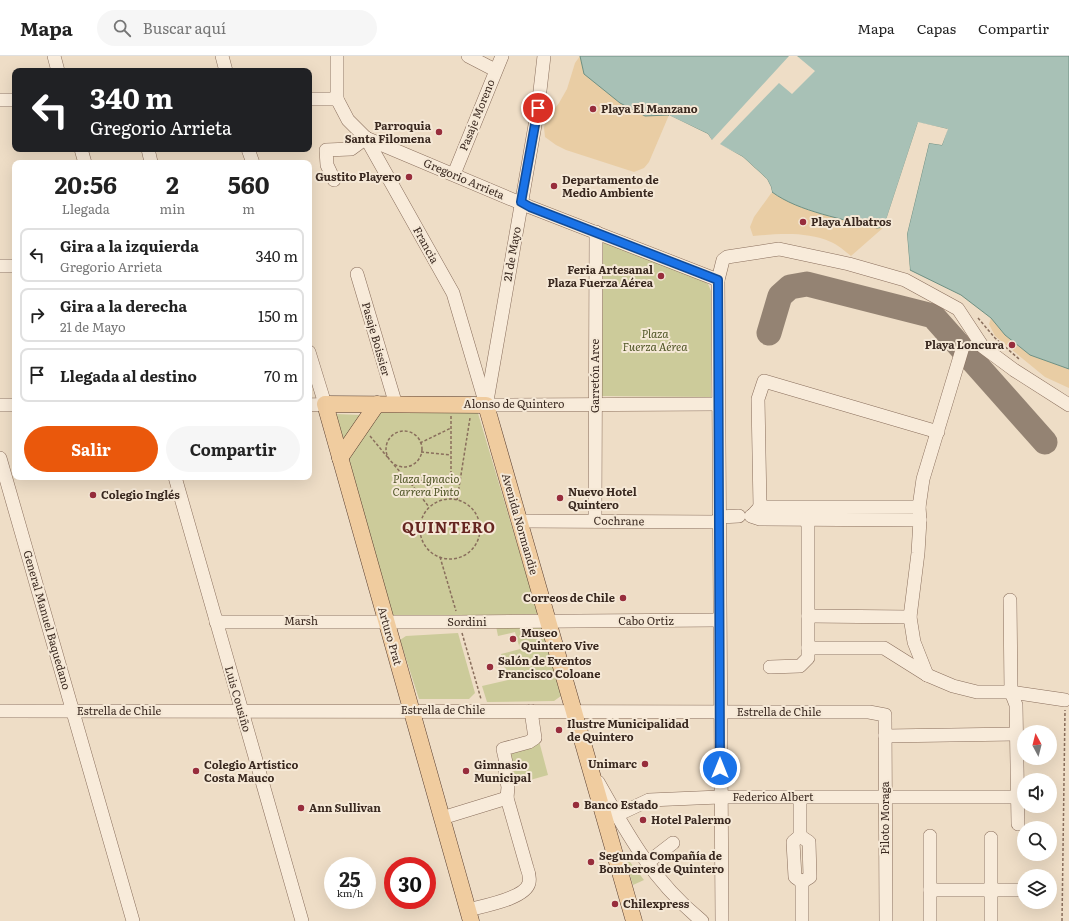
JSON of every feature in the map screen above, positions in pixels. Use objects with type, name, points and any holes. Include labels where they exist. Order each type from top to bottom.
[{"type":"main road","name":"Alonso de Quintero","points":[[317,404],[479,405]]},
{"type":"main road","name":"Arturo Prat","points":[[317,404],[340,458],[469,916]]},
{"type":"main road","points":[[340,458],[377,404]]},
{"type":"main road","name":"Avenida Normandie","points":[[479,405],[519,521],[634,921]]},
{"type":"street","points":[[54,56],[57,68]]},
{"type":"street","points":[[222,56],[225,68]]},
{"type":"street","points":[[312,99],[337,99],[337,56]]},
{"type":"street","points":[[468,56],[495,70]]},
{"type":"street","name":"Pasaje Moreno","points":[[454,174],[495,70],[502,56]]},
{"type":"street","name":"21 de Mayo","points":[[479,405],[521,202],[538,108],[544,56]]},
{"type":"street","name":"Francia","points":[[337,99],[348,120],[366,138],[453,294],[479,405]]},
{"type":"street","points":[[0,100],[12,100]]},
{"type":"street","points":[[334,180],[327,165],[326,150],[351,149],[366,138]]},
{"type":"street","name":"Gregorio Arrieta","points":[[366,138],[530,207],[718,280]]},
{"type":"street","name":"Garretón Arce","points":[[595,521],[596,232]]},
{"type":"street","points":[[591,770],[634,844],[647,863],[675,896],[700,919],[721,921],[718,280],[723,260],[727,257],[779,249],[849,264],[905,280],[958,308],[983,347],[1014,370],[1069,405]]},
{"type":"street","points":[[0,266],[12,266]]},
{"type":"street","name":"Pasaje Boissier","points":[[357,274],[396,405]]},
{"type":"street","points":[[928,675],[914,642],[910,617],[918,552],[919,514],[923,479],[962,350]]},
{"type":"street","name":"Arturo Prat","points":[[312,372],[317,404]]},
{"type":"street","points":[[750,514],[758,399],[764,380],[938,432]]},
{"type":"street","name":"Alonso de Quintero","points":[[479,405],[718,404]]},
{"type":"street","points":[[0,405],[12,405]]},
{"type":"street","name":"General Manuel Baquedano","points":[[0,458],[133,921]]},
{"type":"street","name":"Luis Cousiño","points":[[176,480],[302,921]]},
{"type":"street","points":[[750,514],[919,514]]},
{"type":"street","points":[[750,514],[760,519],[806,520],[919,514]]},
{"type":"street","name":"Cochrane","points":[[519,521],[719,520],[750,514]]},
{"type":"street","points":[[770,667],[800,666],[808,658],[808,526],[806,520]]},
{"type":"street","points":[[1010,600],[1011,692],[1016,705],[1017,798]]},
{"type":"street","points":[[808,616],[910,617]]},
{"type":"street","name":"Cabo Ortiz","points":[[548,621],[719,620]]},
{"type":"street","name":"Sordini","points":[[386,621],[548,621]]},
{"type":"street","name":"Marsh","points":[[216,622],[386,621]]},
{"type":"street","points":[[808,648],[884,648],[928,675],[953,686],[977,692],[1011,692],[1065,700]]},
{"type":"street","name":"Estrella de Chile","points":[[0,711],[720,711],[869,712],[885,715]]},
{"type":"street","points":[[469,916],[510,899],[526,890],[529,884],[530,877],[507,798],[508,787],[504,771],[507,767],[503,749],[529,742],[535,738],[531,711]]},
{"type":"street","name":"Piloto Moraga","points":[[885,715],[886,921]]},
{"type":"street","points":[[885,736],[1016,734]]},
{"type":"street","name":"Federico Albert","points":[[617,814],[649,800],[720,797],[1017,798]]},
{"type":"street","points":[[442,818],[507,798]]},
{"type":"street","points":[[800,798],[800,836],[793,842],[794,877],[802,882],[802,921]]},
{"type":"street","points":[[930,836],[930,921]]},
{"type":"street","points":[[991,838],[991,921]]},
{"type":"street","points":[[647,863],[673,844]]},
{"type":"street","points":[[930,890],[1017,890]]},
{"type":"path","points":[[975,314],[995,338],[1024,363]]},
{"type":"path","points":[[451,405],[451,500]]},
{"type":"path","points":[[457,500],[479,405]]},
{"type":"path","points":[[362,427],[429,507]]},
{"type":"path","points":[[420,443],[451,428]]},
{"type":"path","points":[[407,431],[416,436],[420,443],[421,452],[418,460],[411,465],[404,467],[392,463],[386,452],[386,444],[390,437],[398,432],[407,431]]},
{"type":"path","points":[[421,452],[451,455]]},
{"type":"path","points":[[412,485],[434,478],[451,479],[460,483]]},
{"type":"path","points":[[451,500],[457,500],[466,504],[478,519],[480,528],[478,538],[473,548],[465,555],[447,559],[436,556],[428,549],[420,536],[420,526],[423,516],[429,507],[438,502],[451,500]]},
{"type":"path","points":[[1062,921],[1065,700]]},
{"type":"green space","name":"Plaza Fuerza Aérea","points":[[599,240],[701,279],[708,284],[711,291],[711,397],[600,396]]},
{"type":"green space","name":"Plaza Ignacio Carrera Pinto","points":[[477,410],[538,614],[393,616],[345,459],[376,411]]},
{"type":"green space","points":[[335,414],[362,415],[343,440]]},
{"type":"green space","points":[[541,624],[561,696],[554,701],[487,702],[482,686],[508,680],[501,654],[520,649],[515,632],[498,636],[496,626]]},
{"type":"green space","points":[[458,633],[475,693],[469,699],[419,699],[400,640],[406,636]]},
{"type":"green space","points":[[539,741],[548,775],[516,784],[507,750]]},
{"type":"green space","points":[[623,853],[644,880],[633,885]]},
{"type":"sand","name":"Playa El Manzano","points":[[580,56],[585,74],[620,103],[669,115],[649,162],[644,168],[634,172],[566,150],[545,137],[545,121],[559,103],[567,89],[575,63]]},
{"type":"sand","name":"Playa Albatros","points":[[772,192],[795,205],[808,210],[877,228],[884,227],[851,256],[834,243],[812,236],[792,234],[753,236],[750,227],[754,217]]},
{"type":"sand","name":"Playa Loncura","points":[[991,318],[1005,335],[1030,355],[1069,369],[1069,388],[1045,377],[995,336],[989,324]]},
{"type":"shaded area","points":[[580,56],[1069,56],[1069,369],[1030,355],[1005,335],[991,318],[961,295],[910,270],[907,234],[929,143],[942,145],[947,129],[918,123],[884,227],[877,228],[808,210],[783,199],[772,192],[767,179],[743,157],[712,141],[708,134],[668,115],[645,116],[620,103],[584,74]]},
{"type":"pier","points":[[789,56],[797,56],[815,71],[792,94],[779,83],[720,144],[743,157],[767,179],[771,187],[771,194],[765,181],[742,159],[711,142],[707,135],[669,117],[669,115],[708,134],[712,140]]},
{"type":"pier","points":[[918,122],[948,129],[942,145],[929,143],[907,234],[910,270],[908,269],[905,233],[927,143],[929,141],[940,143],[945,130],[920,125],[886,228],[883,229]]},
{"type":"taxiway","points":[[769,333],[780,296],[790,287],[807,284],[933,316],[1045,442]]},
{"type":"place","name":"Playa El Manzano","points":[[593,109]]},
{"type":"place","name":"Parroquia Santa Filomena","points":[[439,132]]},
{"type":"place","name":"Gustito Playero","points":[[409,177]]},
{"type":"place","name":"Departamento de Medio Ambiente","points":[[554,186]]},
{"type":"place","name":"Playa Albatros","points":[[803,222]]},
{"type":"place","name":"Feria Artesanal Plaza Fuerza Aérea","points":[[661,276]]},
{"type":"place","name":"Playa Loncura","points":[[1012,345]]},
{"type":"place","name":"Colegio Inglés","points":[[93,495]]},
{"type":"place","name":"Nuevo Hotel Quintero","points":[[560,498]]},
{"type":"place","name":"Correos de Chile","points":[[623,598]]},
{"type":"place","name":"Museo Quintero Vive","points":[[513,639]]},
{"type":"place","name":"Salón de Eventos Francisco Coloane","points":[[490,667]]},
{"type":"place","name":"Ilustre Municipalidad de Quintero","points":[[559,730]]},
{"type":"place","name":"Unimarc","points":[[645,764]]},
{"type":"place","name":"Colegio Artístico Costa Mauco","points":[[196,771]]},
{"type":"place","name":"Gimnasio Municipal","points":[[466,771]]},
{"type":"place","name":"Banco Estado","points":[[576,805]]},
{"type":"place","name":"Ann Sullivan","points":[[301,808]]},
{"type":"place","name":"Hotel Palermo","points":[[643,820]]},
{"type":"place","name":"Segunda Compañía de Bomberos de Quintero","points":[[591,862]]},
{"type":"place","name":"Chilexpress","points":[[615,904]]},
{"type":"district","name":"QUINTERO","points":[[449,528]]},
{"type":"route","points":[[538,108],[521,202],[530,207],[718,280],[720,768]]}]
